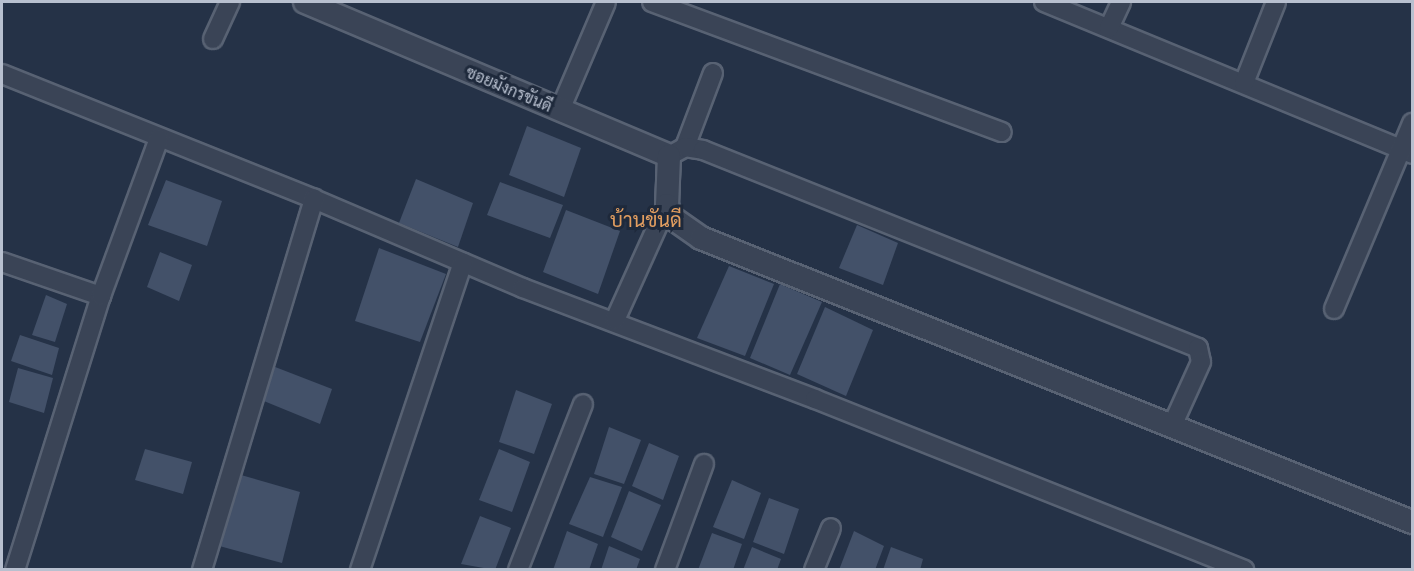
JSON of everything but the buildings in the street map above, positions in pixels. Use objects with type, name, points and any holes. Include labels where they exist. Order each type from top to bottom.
[{"type":"street","points":[[213,39],[230,2]]},
{"type":"street","name":"ซอยมังกรขันดี","points":[[304,2],[560,110],[677,152]]},
{"type":"street","points":[[560,110],[606,2]]},
{"type":"street","points":[[652,2],[1002,132]]},
{"type":"street","points":[[1044,2],[1407,151]]},
{"type":"street","points":[[1109,28],[1120,2]]},
{"type":"street","points":[[1244,83],[1276,2]]},
{"type":"street","points":[[615,320],[667,205],[677,152],[713,73]]},
{"type":"street","points":[[2,74],[314,199],[463,263],[615,320],[1244,570]]},
{"type":"street","points":[[1334,309],[1407,151],[1413,123]]},
{"type":"street","points":[[15,570],[101,296],[159,138]]},
{"type":"street","points":[[677,152],[703,150],[1198,348],[1201,362],[1172,426]]},
{"type":"street","points":[[202,570],[314,199]]},
{"type":"street","points":[[667,205],[671,217],[700,238],[1413,522]]},
{"type":"street","points":[[2,262],[101,296]]},
{"type":"street","points":[[360,570],[463,263]]},
{"type":"street","points":[[518,570],[583,404]]},
{"type":"street","points":[[665,570],[704,464]]},
{"type":"street","points":[[814,570],[831,528]]},
{"type":"district","name":"บ้านขันดี","points":[[646,219]]}]
